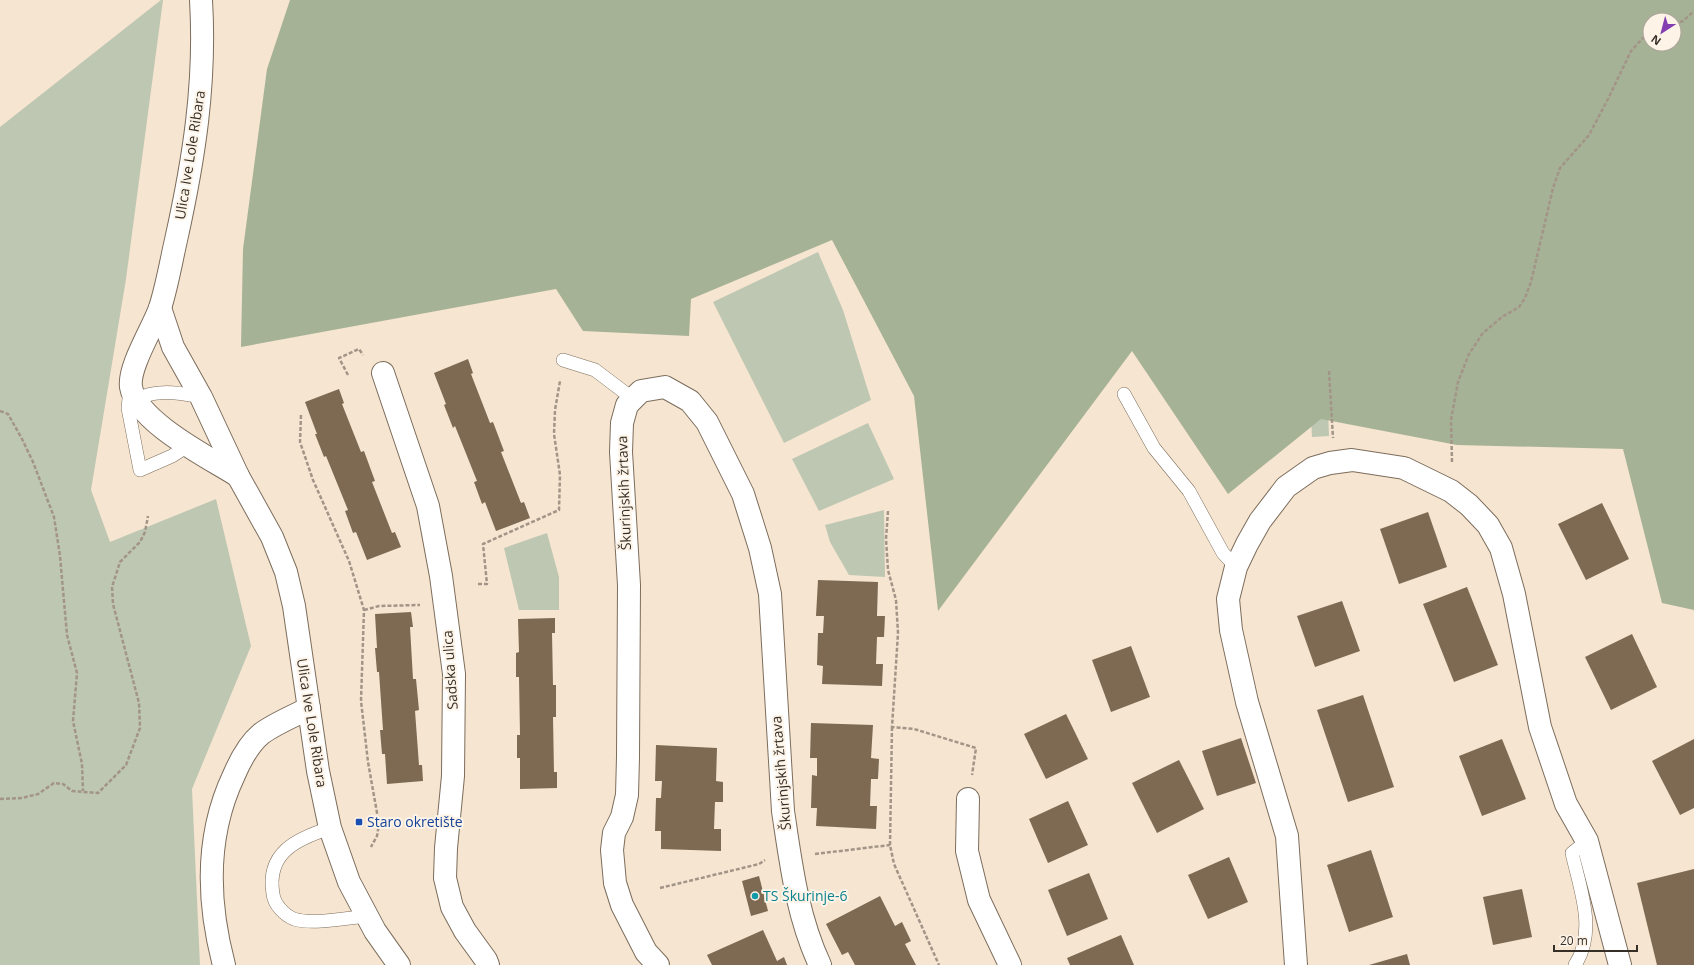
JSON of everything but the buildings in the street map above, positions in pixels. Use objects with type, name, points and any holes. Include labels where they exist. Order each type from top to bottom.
[{"type":"street","name":"Ulica Ive Lole Ribara","points":[[201,0],[203,29],[200,105],[188,185],[160,308],[134,367],[132,398],[153,420],[171,434],[238,476]]},
{"type":"street","name":"Ulica Ive Lole Ribara","points":[[160,308],[173,347],[200,397],[238,476],[272,537],[286,572],[294,606],[318,771],[330,828],[349,882],[367,916],[399,965]]},
{"type":"street","name":"Sadska ulica","points":[[383,373],[428,506],[441,576],[454,674],[453,776],[446,848],[445,878],[452,907],[465,931],[488,965]]},
{"type":"street","name":"Škurinjskih žrtava","points":[[658,965],[646,952],[622,905],[615,883],[612,850],[614,833],[622,817],[627,795],[629,585],[621,452],[622,423],[627,405],[632,398],[641,391],[665,388],[690,401],[707,422],[743,494],[760,548],[770,594],[783,811],[795,891],[803,924],[820,965]]},
{"type":"street","points":[[1296,965],[1287,836],[1247,702],[1231,630],[1228,599],[1236,567],[1260,521],[1273,502],[1286,487],[1313,468],[1330,463],[1352,460],[1374,462],[1404,468],[1450,490],[1469,505],[1488,525],[1501,548],[1514,594],[1540,727],[1566,804],[1587,841],[1620,965]]},
{"type":"street","points":[[224,965],[217,940],[211,887],[212,848],[219,815],[230,783],[241,758],[260,735],[309,708]]},
{"type":"street","points":[[968,799],[967,851],[979,900],[1010,965]]},
{"type":"lane","points":[[563,360],[595,370],[632,398]]},
{"type":"lane","points":[[189,445],[172,456],[140,470],[132,398],[160,392],[178,392],[200,397]]},
{"type":"lane","points":[[1124,394],[1154,448],[1189,491],[1223,552],[1236,567]]},
{"type":"lane","points":[[330,828],[305,837],[288,848],[278,858],[271,873],[271,884],[274,899],[282,910],[294,919],[320,922],[367,916]]},
{"type":"lane","points":[[1574,965],[1585,941],[1587,922],[1572,853],[1587,841]]},
{"type":"path","points":[[1682,21],[1694,11]]},
{"type":"path","points":[[1452,464],[1451,420],[1458,382],[1469,354],[1483,333],[1502,317],[1519,307],[1525,298],[1531,282],[1553,188],[1560,168],[1589,135],[1631,51],[1642,39]]},
{"type":"path","points":[[348,375],[339,358],[359,349],[362,355]]},
{"type":"path","points":[[478,584],[487,584],[483,544],[559,510],[560,475],[554,434],[555,410],[563,360]]},
{"type":"path","points":[[1329,371],[1333,440],[1331,439]]},
{"type":"path","points":[[0,410],[8,414],[22,439],[33,462],[54,517],[60,556],[67,635],[77,673],[73,722],[82,764],[83,792]]},
{"type":"path","points":[[301,415],[300,442],[313,480],[349,561],[364,610],[361,701],[379,824],[377,836],[371,847]]},
{"type":"path","points":[[888,510],[886,539],[888,570],[896,600],[898,633],[892,727],[890,845],[894,864],[939,965]]},
{"type":"path","points":[[0,799],[22,798],[38,794],[54,783],[63,784],[72,791],[98,793],[126,765],[140,728],[139,703],[113,604],[112,587],[120,562],[140,542],[145,532],[148,516]]},
{"type":"path","points":[[364,610],[379,606],[421,604],[420,598]]},
{"type":"path","points":[[892,727],[914,729],[976,748],[968,799]]},
{"type":"path","points":[[812,854],[890,845]]},
{"type":"path","points":[[660,888],[759,864]]},
{"type":"green space","points":[[161,0],[163,0],[126,279],[91,490],[110,542],[216,499],[251,646],[192,789],[200,965],[0,965],[0,127]]},
{"type":"green space","points":[[290,0],[1694,0],[1694,610],[1662,603],[1623,449],[1457,445],[1321,419],[1228,494],[1132,351],[938,611],[914,396],[832,240],[691,299],[689,336],[583,331],[556,289],[241,347],[243,249],[267,69]]},
{"type":"green space","points":[[818,252],[843,310],[871,400],[784,443],[713,302]]},
{"type":"green space","points":[[1325,337],[1329,436],[1312,437],[1307,338]]},
{"type":"green space","points":[[868,423],[894,479],[819,511],[792,459]]},
{"type":"green space","points":[[884,510],[885,577],[849,575],[830,542],[825,525]]},
{"type":"green space","points":[[547,533],[559,577],[559,610],[519,610],[504,548]]},
{"type":"place","name":"Staro okretište","points":[[359,822]]},
{"type":"place","name":"TS Škurinje-6","points":[[755,896]]}]
